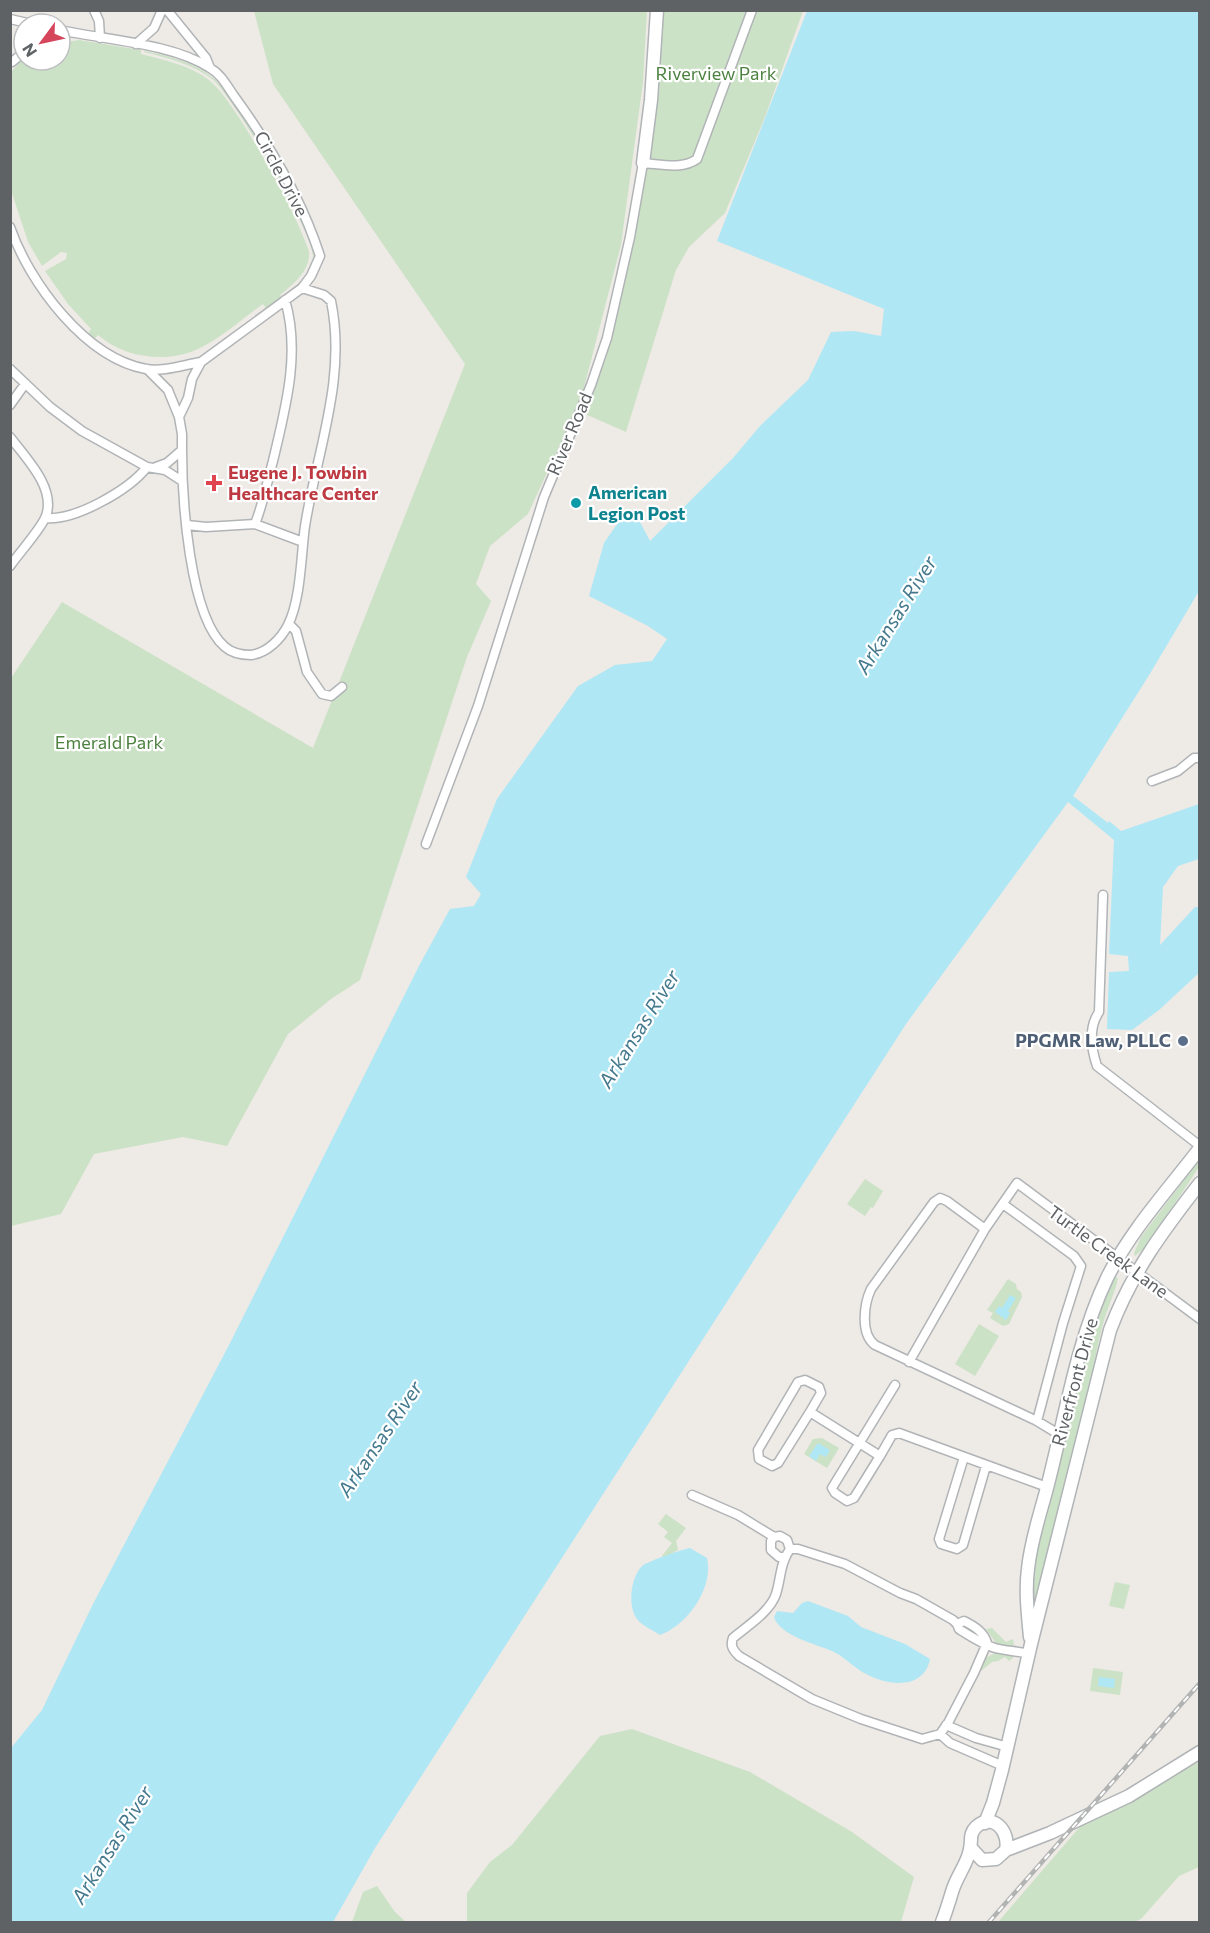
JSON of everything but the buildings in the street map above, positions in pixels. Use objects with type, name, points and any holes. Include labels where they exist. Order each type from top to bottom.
[{"type":"street","points":[[94,10],[99,21],[100,38]]},
{"type":"street","points":[[136,44],[154,28],[162,10]]},
{"type":"street","name":"Circle Drive","points":[[167,10],[247,113],[282,173],[312,234],[320,256],[311,276],[302,288],[201,362]]},
{"type":"street","name":"River Road","points":[[426,844],[478,706],[544,497],[591,385],[607,338],[630,237],[643,163],[651,100],[657,10]]},
{"type":"street","points":[[643,163],[681,166],[697,159],[752,10]]},
{"type":"street","points":[[72,33],[167,51],[210,68]]},
{"type":"street","points":[[10,51],[11,63]]},
{"type":"street","points":[[10,227],[39,282],[75,328],[95,347],[113,358],[147,369],[201,362]]},
{"type":"street","points":[[147,369],[168,390],[179,417],[187,525],[201,604],[212,630],[225,648],[244,655],[261,652],[273,645],[289,624],[295,599],[313,480],[334,388],[336,338],[332,301],[324,295],[302,288]]},
{"type":"street","points":[[255,524],[287,399],[291,356],[285,300]]},
{"type":"street","points":[[179,417],[188,398],[192,379],[201,362]]},
{"type":"street","points":[[10,369],[76,428],[182,481]]},
{"type":"street","points":[[10,405],[25,384]]},
{"type":"street","points":[[10,437],[47,493],[45,518],[10,566]]},
{"type":"street","points":[[45,518],[56,519],[100,503],[152,467],[167,463],[182,450]]},
{"type":"street","points":[[187,525],[206,527],[255,524],[303,542]]},
{"type":"street","points":[[289,624],[296,631],[307,672],[321,694],[331,696],[342,687]]},
{"type":"street","points":[[1152,781],[1178,771],[1194,758],[1200,758]]},
{"type":"street","points":[[1103,895],[1099,1011],[1092,1025],[1092,1050],[1097,1066],[1200,1147]]},
{"type":"street","name":"Riverfront Drive","points":[[1030,1649],[1027,1571],[1031,1544],[1090,1319],[1107,1278],[1118,1259],[1143,1221],[1200,1147]]},
{"type":"street","name":"Riverfront Drive","points":[[985,1823],[993,1803],[1008,1747],[1030,1649],[1110,1330],[1146,1255],[1200,1183]]},
{"type":"street","name":"Turtle Creek Lane","points":[[1003,1204],[1017,1184],[1200,1318]]},
{"type":"street","points":[[985,1228],[947,1201],[940,1198],[934,1202],[866,1300],[868,1340],[909,1362],[1037,1421],[1060,1435]]},
{"type":"street","points":[[909,1362],[985,1228],[1003,1204],[1074,1256],[1081,1266],[1037,1421]]},
{"type":"street","points":[[805,1380],[819,1387],[821,1394],[810,1412],[778,1463],[772,1466],[759,1459],[758,1450],[798,1382],[805,1380]]},
{"type":"street","points":[[895,1385],[832,1488],[835,1493],[847,1501],[854,1498],[892,1434],[899,1433],[1047,1487]]},
{"type":"street","points":[[810,1412],[880,1456]]},
{"type":"street","points":[[964,1457],[939,1539],[941,1544],[957,1549],[963,1545],[986,1466]]},
{"type":"street","points":[[693,1495],[738,1515],[774,1537],[780,1536],[787,1540],[790,1549]]},
{"type":"street","points":[[774,1537],[771,1541],[771,1550],[778,1557],[784,1557]]},
{"type":"street","points":[[790,1549],[798,1549],[845,1564],[916,1599],[957,1624],[964,1621],[984,1634],[987,1643],[974,1673],[940,1734],[922,1739],[861,1719],[803,1694],[739,1656],[733,1650],[731,1642],[733,1638],[769,1605],[775,1596],[784,1557],[790,1549]]},
{"type":"street","points":[[987,1643],[997,1648],[1030,1649]]},
{"type":"street","points":[[946,1725],[976,1738],[1008,1747]]},
{"type":"street","points":[[940,1734],[950,1743],[1002,1768]]},
{"type":"street","points":[[971,1752],[976,1738]]},
{"type":"street","points":[[950,1902],[968,1872],[982,1860],[996,1859],[1006,1850],[1130,1796],[1200,1752]]},
{"type":"street","name":"Riverfront Drive","points":[[1002,1768],[999,1816],[1004,1830]]},
{"type":"street","points":[[942,1923],[970,1848],[970,1836],[973,1831],[985,1823],[993,1823],[1004,1830],[1024,1836],[1068,1824]]},
{"type":"street","points":[[1004,1830],[1008,1842],[1006,1850]]},
{"type":"street","points":[[970,1848],[982,1860]]},
{"type":"green space","name":"Emerald Park","points":[[254,11],[647,11],[643,82],[621,245],[581,399],[528,514],[490,546],[476,584],[491,601],[467,657],[360,980],[331,999],[288,1034],[227,1146],[183,1137],[94,1154],[61,1214],[11,1226],[11,678],[62,602],[313,748],[465,364],[273,84]]},
{"type":"green space","name":"Riverview Park","points":[[661,11],[803,11],[765,117],[725,213],[689,247],[676,270],[626,432],[585,414],[617,316],[635,230]]},
{"type":"green space","points":[[79,40],[141,50],[141,54],[194,70],[213,84],[225,97],[268,165],[309,251],[304,270],[296,281],[280,295],[283,299],[267,310],[263,304],[218,338],[202,347],[176,356],[134,354],[109,343],[98,335],[93,340],[87,335],[91,329],[68,304],[45,271],[66,259],[67,253],[61,252],[42,266],[28,242],[10,187],[10,73],[12,71],[72,72],[72,41]]},
{"type":"green space","points":[[145,51],[189,64],[213,78],[238,110],[272,165],[302,221],[311,243],[314,257],[308,274],[285,297],[284,295],[307,274],[313,256],[310,242],[287,194],[237,110],[212,79],[188,65]]},
{"type":"green space","points":[[1199,1159],[1199,1167],[1147,1246],[1135,1256],[1134,1253],[1141,1237],[1184,1180],[1196,1160]]},
{"type":"green space","points":[[865,1179],[883,1191],[873,1208],[871,1207],[865,1216],[847,1204]]},
{"type":"green space","points":[[1116,1277],[1118,1278],[1101,1333],[1034,1616],[1032,1612],[1032,1560],[1085,1348],[1111,1282]]},
{"type":"green space","points":[[1008,1279],[1016,1284],[1022,1297],[1009,1324],[1003,1326],[990,1318],[993,1313],[987,1310]]},
{"type":"green space","points":[[979,1324],[999,1336],[975,1376],[955,1364]]},
{"type":"green space","points":[[822,1438],[839,1448],[827,1468],[804,1454],[813,1439]]},
{"type":"green space","points":[[666,1514],[686,1528],[676,1541],[678,1550],[664,1558],[662,1556],[672,1543],[664,1537],[668,1532],[658,1524]]},
{"type":"green space","points":[[1115,1582],[1130,1585],[1124,1609],[1109,1606]]},
{"type":"green space","points":[[992,1628],[1006,1642],[1013,1639],[1014,1645],[1008,1648],[996,1643],[986,1629]]},
{"type":"green space","points":[[995,1653],[1013,1655],[1013,1658],[1009,1661],[1005,1657],[992,1662],[981,1671],[985,1658]]},
{"type":"green space","points":[[1093,1668],[1123,1672],[1120,1695],[1090,1691]]},
{"type":"green space","points":[[632,1729],[750,1772],[852,1832],[914,1877],[901,1922],[467,1922],[467,1893],[490,1862],[512,1845],[600,1736]]},
{"type":"green space","points":[[1199,1762],[1199,1867],[1179,1876],[1141,1919],[1134,1922],[998,1922],[1084,1822],[1112,1810]]},
{"type":"green space","points":[[377,1886],[395,1912],[406,1922],[352,1922],[363,1892]]},
{"type":"water","name":"Arkansas River","points":[[807,11],[1199,11],[1199,591],[1073,796],[1121,831],[1199,804],[1199,859],[1178,866],[1163,887],[1160,945],[1195,907],[1199,907],[1199,973],[1159,1010],[1132,1030],[1107,1029],[1109,972],[1129,971],[1128,956],[1109,954],[1114,840],[1068,802],[906,1024],[375,1848],[333,1922],[11,1922],[11,1748],[42,1710],[93,1604],[229,1345],[420,964],[450,909],[474,906],[481,894],[466,877],[497,799],[578,686],[615,665],[652,661],[667,639],[648,626],[589,596],[604,543],[628,508],[640,522],[650,541],[733,458],[760,426],[808,380],[831,332],[854,331],[881,336],[884,309],[717,241]]},
{"type":"water","points":[[1010,1295],[1016,1298],[1008,1311],[1010,1313],[1006,1320],[995,1312],[999,1306],[1002,1308]]},
{"type":"water","points":[[818,1443],[830,1450],[826,1457],[820,1454],[816,1461],[809,1456]]},
{"type":"water","points":[[690,1548],[707,1558],[707,1581],[697,1604],[689,1614],[680,1623],[660,1635],[642,1624],[634,1613],[631,1599],[635,1577],[645,1564]]},
{"type":"water","points":[[808,1601],[848,1616],[861,1627],[905,1644],[930,1659],[926,1669],[913,1681],[894,1683],[884,1681],[862,1671],[836,1653],[799,1639],[778,1624],[774,1617],[777,1611],[793,1613],[802,1603]]},
{"type":"water","points":[[1099,1677],[1115,1679],[1114,1688],[1098,1686]]},
{"type":"railway","points":[[989,1922],[1200,1683]]},
{"type":"place","name":"Eugene J. Towbin Healthcare Center","points":[[214,483]]},
{"type":"place","name":"American Legion Post","points":[[576,503]]},
{"type":"place","name":"PPGMR Law, PLLC","points":[[1183,1041]]}]
